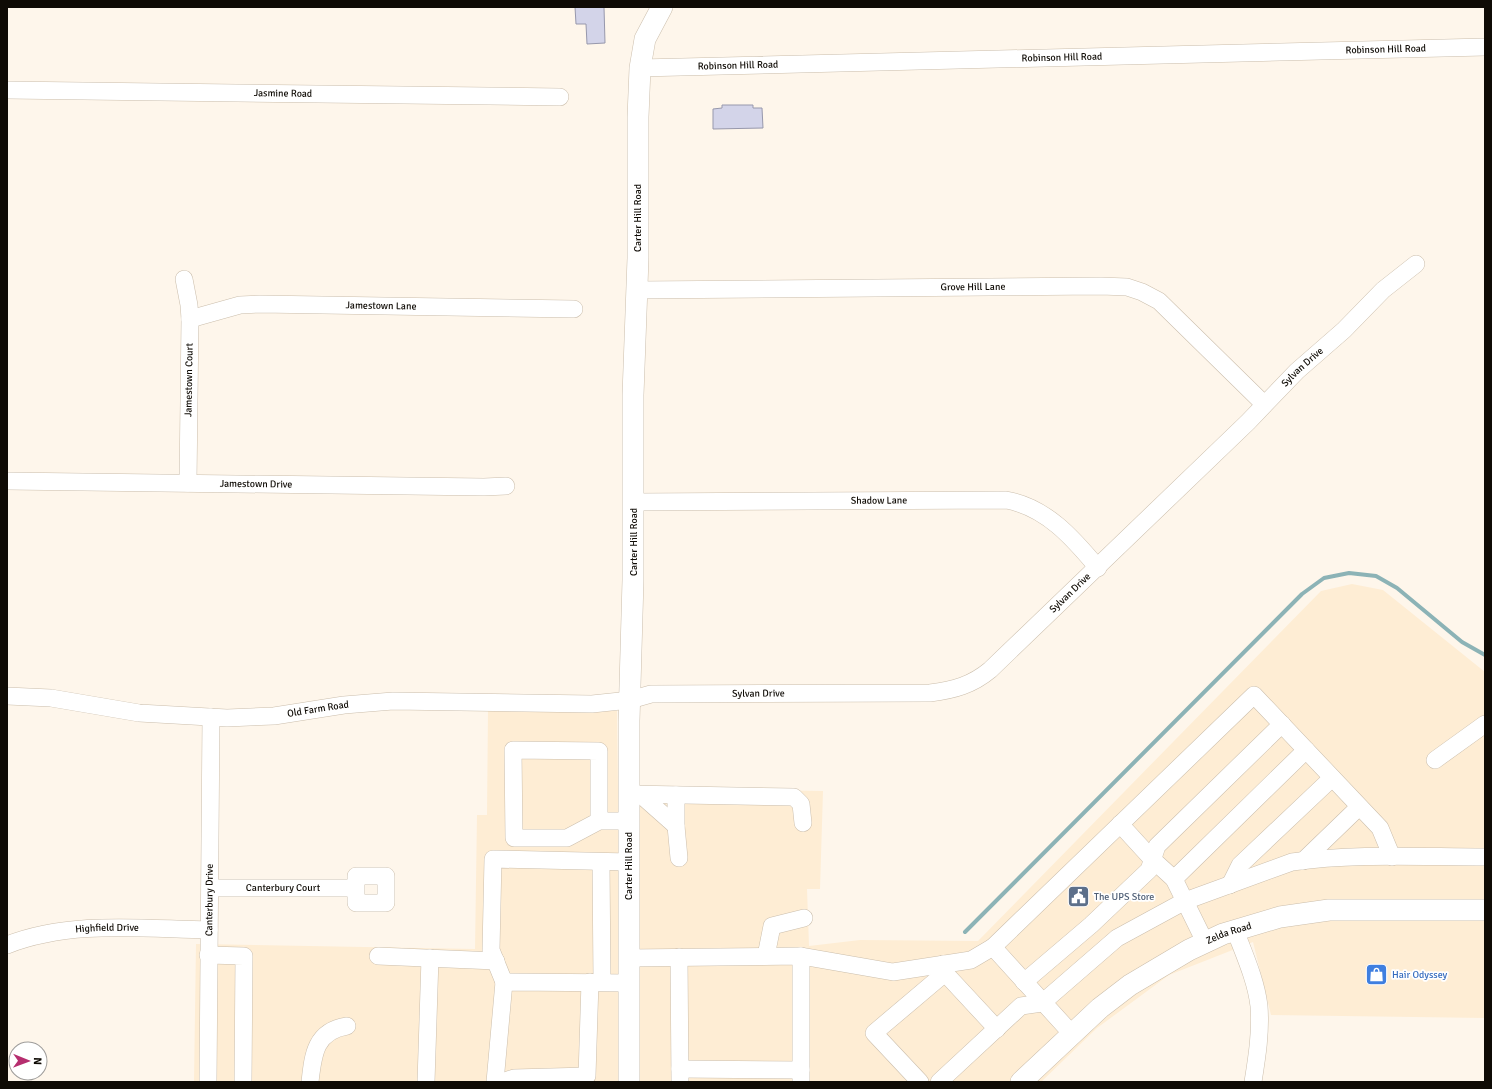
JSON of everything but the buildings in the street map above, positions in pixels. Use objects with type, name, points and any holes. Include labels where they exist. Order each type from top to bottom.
[{"type":"main road","name":"Carter Hill Road","points":[[629,1082],[628,822],[635,794],[630,700],[634,502],[633,395],[637,290],[640,68],[645,40],[662,7]]},
{"type":"main road","name":"Zelda Road","points":[[1021,1082],[1100,1008],[1130,985],[1162,964],[1205,942],[1235,930],[1280,917],[1329,910],[1485,910]]},
{"type":"street","name":"Robinson Hill Road","points":[[640,68],[1485,47]]},
{"type":"street","name":"Jasmine Road","points":[[7,90],[560,97]]},
{"type":"street","name":"Sylvan Drive","points":[[630,700],[651,694],[930,693],[958,688],[974,682],[990,670],[1098,568],[1248,422],[1297,371],[1344,330],[1384,290],[1416,264]]},
{"type":"street","name":"Jamestown Court","points":[[184,279],[190,305],[188,483]]},
{"type":"street","name":"Grove Hill Lane","points":[[637,290],[1127,287],[1142,292],[1169,309],[1264,404]]},
{"type":"street","name":"Jamestown Lane","points":[[190,319],[240,305],[260,304],[574,309]]},
{"type":"street","name":"Jamestown Drive","points":[[7,481],[484,487],[506,486]]},
{"type":"street","name":"Shadow Lane","points":[[634,502],[1006,500],[1026,505],[1046,515],[1098,568]]},
{"type":"street","points":[[629,958],[801,956],[893,972],[944,968],[971,960],[993,947],[1254,695],[1380,828],[1392,857]]},
{"type":"street","name":"Old Farm Road","points":[[7,696],[51,698],[139,713],[211,717],[274,716],[344,705],[392,702],[592,704],[630,700]]},
{"type":"street","name":"Canterbury Drive","points":[[208,1082],[211,717]]},
{"type":"street","points":[[1024,982],[1091,925],[1149,870],[1157,846],[1282,724]]},
{"type":"street","points":[[1435,760],[1485,724]]},
{"type":"street","points":[[599,821],[599,751],[514,750],[514,838],[567,838],[599,821],[628,822]]},
{"type":"street","points":[[1174,879],[1306,750]]},
{"type":"street","points":[[1230,885],[1240,865],[1332,778]]},
{"type":"street","points":[[635,794],[794,797],[801,804],[803,823]]},
{"type":"street","points":[[635,794],[676,826]]},
{"type":"street","points":[[676,795],[676,826],[679,858]]},
{"type":"street","points":[[1303,861],[1359,806]]},
{"type":"street","points":[[1120,824],[1152,859],[1174,879],[1205,942]]},
{"type":"street","points":[[939,1082],[1021,1006],[1042,1003],[1117,938],[1185,901],[1292,862],[1344,858],[1485,857]]},
{"type":"street","points":[[495,1082],[504,982],[491,950],[493,859],[628,862]]},
{"type":"street","points":[[502,1082],[514,1078],[587,1076],[596,982],[601,862]]},
{"type":"street","name":"Canterbury Court","points":[[210,888],[356,888]]},
{"type":"street","points":[[766,956],[772,926],[804,918]]},
{"type":"street","name":"Highfield Drive","points":[[7,945],[35,936],[68,930],[209,930]]},
{"type":"street","points":[[1235,930],[1252,977],[1258,1005],[1259,1049],[1253,1082]]},
{"type":"street","points":[[993,947],[1042,1003],[1072,1034]]},
{"type":"street","points":[[208,955],[244,956],[243,1082]]},
{"type":"street","points":[[378,956],[496,961]]},
{"type":"street","points":[[679,957],[680,1076],[801,1076],[801,956]]},
{"type":"street","points":[[426,1082],[430,958]]},
{"type":"street","points":[[944,968],[997,1029]]},
{"type":"street","points":[[920,1082],[874,1033],[944,968]]},
{"type":"street","points":[[504,982],[629,983]]},
{"type":"street","points":[[310,1082],[312,1057],[318,1044],[326,1034],[335,1028],[346,1026]]},
{"type":"shaded area","points":[[1352,584],[1383,590],[1485,672],[1485,1018],[1271,1015],[1253,942],[1169,975],[1097,1028],[1041,1082],[194,1082],[196,944],[475,949],[477,815],[487,815],[488,710],[617,711],[618,788],[823,791],[820,889],[807,889],[809,946],[860,940],[978,941],[1321,591]]},
{"type":"waterway","points":[[965,932],[1302,594],[1324,578],[1349,573],[1376,576],[1397,588],[1462,642],[1485,655]]},
{"type":"place","name":"The UPS Store","points":[[1079,897]]},
{"type":"place","name":"Hair Odyssey","points":[[1376,975]]}]
